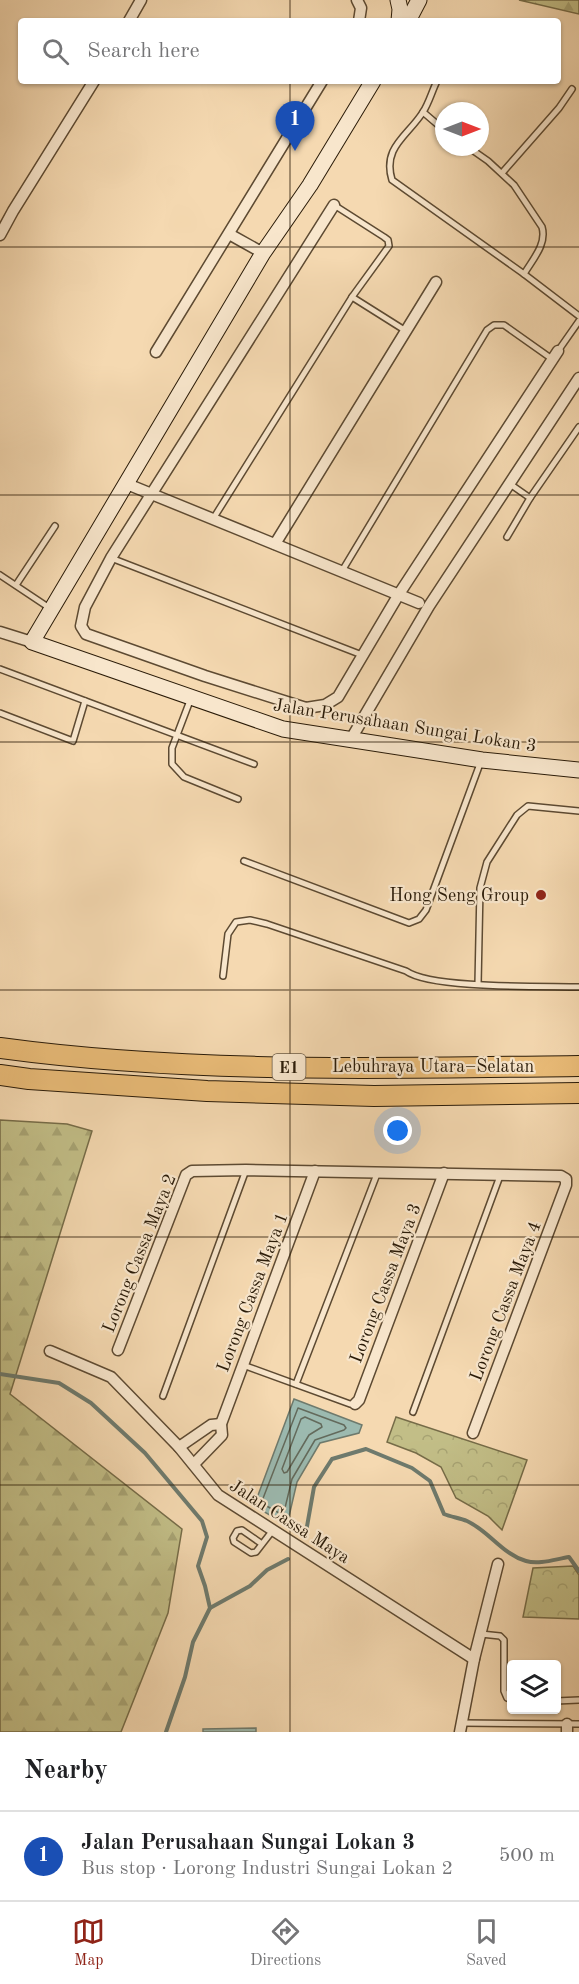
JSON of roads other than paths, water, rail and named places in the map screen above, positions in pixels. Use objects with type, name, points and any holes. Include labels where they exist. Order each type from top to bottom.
[{"type":"highway","name":"Lebuhraya Utara–Selatan","points":[[0,1048],[52,1055],[248,1067],[579,1066]]},
{"type":"highway","name":"Lebuhraya Utara–Selatan","points":[[0,1075],[207,1091],[338,1095],[579,1094]]},
{"type":"main road","points":[[398,0],[399,18]]},
{"type":"main road","points":[[410,18],[419,0]]},
{"type":"main road","points":[[32,642],[263,253],[310,185],[371,84]]},
{"type":"main road","name":"Jalan Perusahaan Sungai Lokan 3","points":[[32,642],[283,729],[482,760],[579,770]]},
{"type":"street","points":[[131,18],[141,0]]},
{"type":"street","points":[[357,0],[361,8],[359,18]]},
{"type":"street","points":[[0,235],[13,210],[92,84]]},
{"type":"street","points":[[156,352],[320,84]]},
{"type":"street","points":[[334,206],[111,558],[85,607],[81,626],[86,634],[205,676],[306,708],[325,705],[338,696],[399,594],[555,355]]},
{"type":"street","points":[[0,207],[13,210]]},
{"type":"street","points":[[229,234],[263,253]]},
{"type":"street","points":[[275,544],[436,282]]},
{"type":"street","points":[[351,739],[424,604],[510,484],[579,378]]},
{"type":"street","points":[[127,484],[424,604]]},
{"type":"street","points":[[0,632],[32,642]]},
{"type":"street","points":[[246,1170],[501,1174]]},
{"type":"street","name":"Lorong Cassa Maya 2","points":[[118,1350],[186,1175],[192,1171],[246,1170]]},
{"type":"street","name":"Lorong Cassa Maya 1","points":[[194,1464],[222,1436],[221,1424],[315,1171]]},
{"type":"street","name":"Lorong Cassa Maya 3","points":[[356,1404],[444,1173]]},
{"type":"street","name":"Lorong Cassa Maya 4","points":[[473,1433],[566,1185],[566,1179],[561,1176],[501,1174]]},
{"type":"street","name":"Jalan Cassa Maya","points":[[50,1351],[111,1377],[179,1447],[218,1495],[474,1659]]},
{"type":"street","points":[[179,1447],[211,1425],[221,1424]]},
{"type":"street","points":[[461,1727],[474,1659],[498,1564]]},
{"type":"lane","points":[[435,84],[423,112],[400,139],[391,154],[388,167],[392,180],[579,316]]},
{"type":"lane","points":[[502,173],[559,108],[572,89]]},
{"type":"lane","points":[[423,112],[435,122]]},
{"type":"lane","points":[[481,156],[513,185],[542,227],[543,243],[524,274]]},
{"type":"lane","points":[[213,519],[352,297],[389,246],[388,240],[334,206]]},
{"type":"lane","points":[[352,297],[406,331]]},
{"type":"lane","points":[[342,571],[487,330],[494,325],[504,325],[555,355],[579,321]]},
{"type":"lane","points":[[507,537],[530,498],[579,428]]},
{"type":"lane","points":[[510,484],[530,498]]},
{"type":"lane","points":[[16,585],[55,526]]},
{"type":"lane","points":[[111,558],[362,656]]},
{"type":"lane","points":[[0,575],[52,609]]},
{"type":"lane","points":[[0,669],[254,764]]},
{"type":"lane","points":[[191,698],[176,735],[172,764],[184,777],[238,799]]},
{"type":"lane","points":[[0,713],[73,741],[85,701]]},
{"type":"lane","points":[[244,861],[409,923],[419,919],[426,910],[482,760]]},
{"type":"lane","points":[[478,984],[480,888],[487,862],[517,814],[528,806],[579,811]]},
{"type":"lane","points":[[224,976],[228,934],[236,922],[250,920],[398,968],[414,977],[478,984],[579,987]]},
{"type":"lane","points":[[163,1396],[246,1170]]},
{"type":"lane","points":[[296,1384],[378,1172]]},
{"type":"lane","points":[[413,1412],[501,1174]]},
{"type":"lane","points":[[243,1365],[350,1404],[356,1404]]},
{"type":"lane","points":[[262,1544],[242,1530],[237,1531],[233,1538],[234,1542],[251,1553],[256,1552],[273,1530]]},
{"type":"lane","points":[[481,1634],[500,1636],[504,1640],[504,1691],[507,1698]]},
{"type":"lane","points":[[561,1701],[579,1700]]},
{"type":"lane","points":[[461,1727],[514,1724],[567,1728],[579,1724]]},
{"type":"lane","points":[[514,1724],[514,1732]]},
{"type":"water","points":[[294,1399],[362,1425],[359,1433],[320,1443],[297,1482],[287,1525],[254,1506]]},
{"type":"water","points":[[256,1728],[256,1732],[203,1732],[203,1729]]},
{"type":"waterway","points":[[0,1374],[59,1383],[91,1403],[145,1453],[202,1521],[207,1537],[198,1566],[210,1608],[193,1642],[185,1677],[166,1732]]},
{"type":"waterway","points":[[306,1532],[314,1487],[332,1459],[366,1449],[412,1468],[430,1481],[444,1514],[475,1525],[517,1558],[536,1562],[569,1557],[579,1571]]},
{"type":"waterway","points":[[210,1608],[250,1586],[267,1570],[288,1559]]},
{"type":"place","name":"Jalan Perusahaan Sungai Lokan 3","points":[[295,151]]},
{"type":"place","name":"Hong Seng Group","points":[[541,895]]}]
